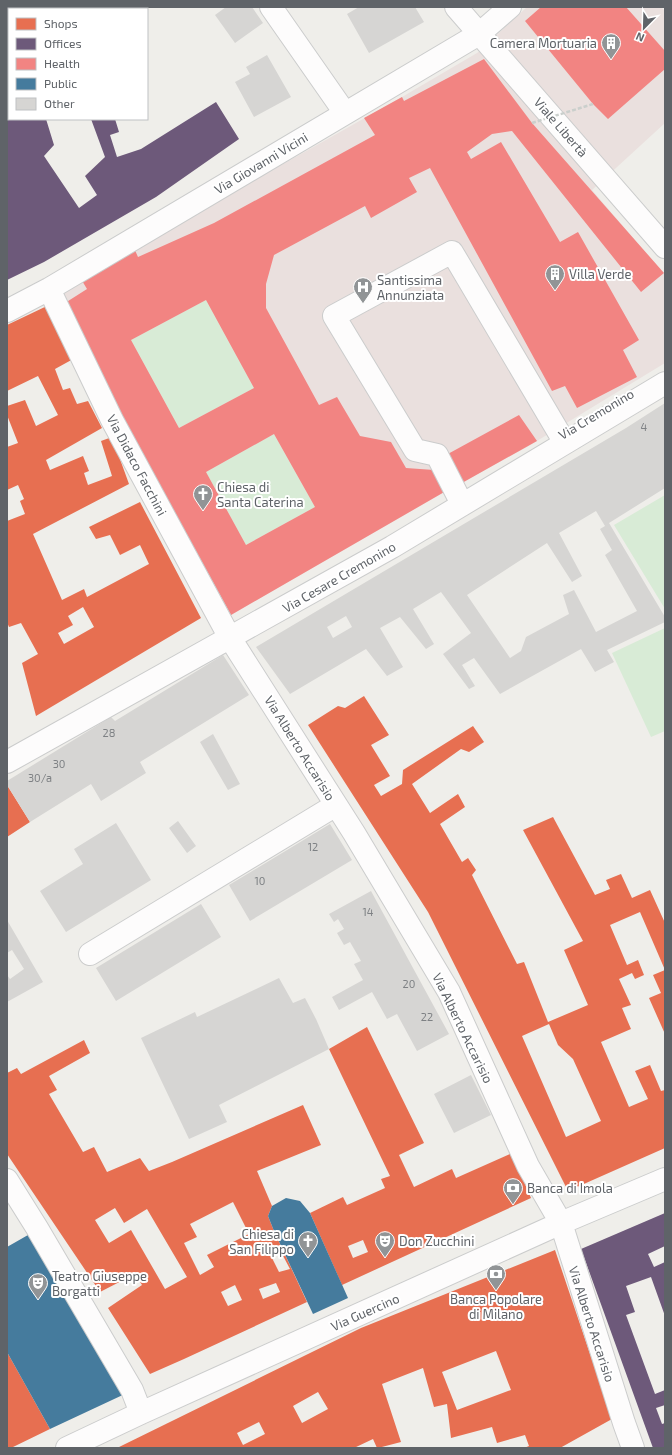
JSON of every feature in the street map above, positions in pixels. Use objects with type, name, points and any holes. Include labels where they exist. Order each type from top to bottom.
[{"type":"street","points":[[271,7],[345,113]]},
{"type":"street","name":"Viale Libertà","points":[[456,7],[665,246]]},
{"type":"street","name":"Via Giovanni Vicini","points":[[7,311],[49,289],[479,34],[510,7]]},
{"type":"street","points":[[462,504],[437,455],[415,450],[334,316],[452,252],[562,439]]},
{"type":"street","name":"Via Didaco Facchini","points":[[49,289],[112,420],[230,638]]},
{"type":"street","name":"Via Cremonino","points":[[527,447],[533,451],[562,439],[665,373]]},
{"type":"street","name":"Via Cesare Cremonino","points":[[7,762],[392,547],[462,504],[562,439],[665,383]]},
{"type":"street","name":"Via Alberto Accarisio","points":[[230,638],[336,805],[449,992],[528,1166],[560,1224],[633,1448]]},
{"type":"street","points":[[90,954],[336,805]]},
{"type":"street","name":"Via Guercino","points":[[67,1448],[141,1413],[560,1224],[665,1179]]},
{"type":"street","points":[[8,1183],[37,1228],[132,1390],[141,1413]]},
{"type":"path","points":[[532,123],[593,104]]},
{"type":"shaded area","name":"Santissima Annunziata","points":[[527,7],[661,7],[665,11],[665,123],[592,190],[665,275],[665,363],[527,447],[446,491],[231,615],[56,295],[134,248],[477,53]]},
{"type":"green space","points":[[206,300],[254,388],[179,428],[131,340]]},
{"type":"green space","points":[[274,434],[315,507],[246,545],[206,472]]},
{"type":"green space","points":[[665,495],[665,609],[614,525]]},
{"type":"green space","points":[[665,628],[665,731],[651,737],[612,653]]},
{"type":"building: Shops","points":[[49,305],[75,358],[55,369],[63,390],[70,388],[77,404],[88,401],[102,428],[46,460],[50,470],[83,456],[89,471],[84,473],[88,485],[112,476],[101,441],[112,437],[129,484],[33,534],[62,600],[84,589],[87,597],[149,564],[140,545],[120,555],[110,535],[96,539],[89,527],[140,502],[201,618],[36,716],[22,663],[38,654],[21,623],[9,627],[7,622],[7,521],[25,514],[20,501],[24,499],[18,485],[7,490],[7,447],[18,443],[7,415],[7,406],[25,400],[36,426],[58,415],[38,376],[7,391],[7,325]],"holes":[[[83,607],[94,627],[64,644],[58,633],[73,625],[68,616]]]},
{"type":"building: Shops","points":[[364,696],[389,735],[371,745],[390,776],[374,785],[381,796],[402,784],[403,770],[473,726],[484,742],[469,752],[461,749],[412,784],[430,813],[458,794],[465,807],[440,824],[462,862],[468,858],[476,870],[472,875],[517,964],[524,962],[548,1022],[588,1005],[564,950],[583,941],[523,830],[553,817],[595,895],[610,889],[606,880],[621,874],[632,898],[650,890],[665,923],[665,970],[640,912],[610,925],[627,965],[638,960],[644,975],[635,979],[632,973],[619,979],[631,1005],[622,1008],[631,1029],[601,1042],[629,1107],[648,1099],[635,1071],[650,1065],[661,1091],[665,1090],[665,1148],[568,1191],[428,912],[308,725],[338,706],[345,708]],"holes":[[[549,1024],[558,1045],[573,1059],[601,1121],[566,1137],[522,1036]]]},
{"type":"building: Shops","points":[[7,785],[30,822],[7,837]]},
{"type":"building: Shops","points":[[665,970],[665,1034],[649,998],[661,993],[653,975]]},
{"type":"building: Shops","points":[[367,1027],[424,1143],[399,1155],[414,1187],[452,1169],[456,1178],[512,1153],[531,1198],[342,1285],[310,1213],[343,1197],[347,1205],[385,1188],[381,1179],[390,1176],[329,1049]],"holes":[[[363,1240],[368,1252],[353,1258],[348,1246]]]},
{"type":"building: Shops","points":[[84,1040],[90,1053],[49,1076],[57,1090],[49,1094],[83,1152],[94,1147],[107,1172],[140,1158],[149,1171],[303,1105],[321,1145],[257,1171],[272,1206],[268,1216],[307,1302],[150,1374],[108,1308],[142,1285],[135,1274],[100,1292],[7,1154],[7,1073],[17,1068],[21,1074]],"holes":[[[233,1202],[249,1234],[207,1255],[214,1267],[200,1275],[184,1243],[197,1237],[190,1224]],[[115,1208],[124,1223],[147,1209],[187,1277],[165,1289],[131,1230],[109,1243],[95,1220]],[[281,1252],[290,1269],[279,1272],[271,1256]],[[276,1283],[280,1292],[263,1299],[259,1289]],[[235,1285],[242,1300],[228,1306],[221,1292]]]},
{"type":"building: Shops","points":[[555,1250],[612,1419],[560,1448],[524,1448],[529,1446],[525,1435],[497,1443],[492,1427],[451,1438],[447,1404],[434,1407],[423,1368],[382,1384],[401,1442],[378,1448],[373,1439],[354,1448],[117,1448],[361,1328]],"holes":[[[496,1351],[511,1390],[457,1410],[442,1372]],[[318,1392],[328,1409],[302,1423],[293,1406]],[[259,1422],[265,1434],[243,1445],[237,1433]]]},
{"type":"building: Shops","points":[[7,1352],[50,1429],[11,1448],[7,1448]]},
{"type":"building: Offices","points":[[8,26],[8,94],[7,91]]},
{"type":"building: Offices","points":[[216,102],[239,139],[156,197],[44,262],[7,280],[7,116],[8,120],[46,120],[54,145],[44,156],[79,208],[97,195],[85,176],[105,157],[91,120],[115,120],[119,132],[110,135],[117,157],[141,149]]},
{"type":"building: Offices","points":[[665,1213],[665,1246],[648,1254],[654,1267],[665,1262],[665,1316],[651,1277],[626,1286],[635,1312],[626,1315],[655,1394],[665,1390],[665,1405],[656,1408],[662,1424],[665,1423],[665,1448],[653,1448],[581,1249]]},
{"type":"building: Health","name":"Camera Mortuaria","points":[[541,7],[626,7],[665,51],[665,69],[608,119],[593,104],[525,21]]},
{"type":"building: Health","points":[[484,59],[532,123],[664,273],[641,292],[512,131],[492,134],[467,152],[471,159],[501,142],[560,242],[578,232],[639,340],[623,350],[637,377],[577,408],[565,386],[552,391],[430,168],[409,178],[417,192],[371,218],[365,206],[274,255],[266,284],[266,308],[319,405],[337,397],[360,436],[391,442],[406,468],[434,470],[446,491],[231,615],[65,312],[65,303],[87,289],[81,279],[134,248],[138,257],[214,223],[375,135],[364,118],[402,97],[404,101]],"holes":[[[206,300],[254,388],[179,428],[131,340]],[[274,434],[315,507],[246,545],[206,472]]]},
{"type":"building: Health","points":[[519,415],[537,441],[462,483],[446,455]]},
{"type":"building: Public","name":"Chiesa di San Filippo","points":[[286,1198],[300,1201],[310,1213],[348,1298],[313,1314],[268,1216],[272,1206]]},
{"type":"building: Public","name":"Teatro Giuseppe Borgatti","points":[[28,1235],[127,1393],[50,1429],[7,1352],[7,1247]]},
{"type":"building: Other","points":[[226,7],[252,7],[263,23],[235,43],[215,15]]},
{"type":"building: Other","points":[[359,7],[415,7],[424,22],[369,53],[347,14]]},
{"type":"building: Other","points":[[267,55],[291,97],[254,117],[235,82],[250,74],[246,67]]},
{"type":"building: Other","points":[[665,403],[665,488],[609,523],[665,617],[665,622],[607,650],[614,662],[595,672],[581,649],[500,694],[474,658],[462,665],[475,686],[469,689],[443,654],[471,633],[441,592],[413,609],[434,644],[426,649],[400,617],[380,628],[403,667],[387,676],[366,649],[290,694],[256,647],[626,428]],"holes":[[[596,511],[605,526],[600,529],[612,550],[605,555],[637,611],[596,632],[574,590],[563,595],[569,614],[526,637],[521,651],[510,658],[467,595],[547,543],[572,582],[582,576],[559,533]],[[346,616],[352,627],[333,638],[327,627]]]},
{"type":"building: Other","points":[[223,655],[249,695],[140,762],[146,773],[101,801],[91,784],[30,822],[7,785],[7,781],[111,717],[115,721]]},
{"type":"building: Other","points":[[213,734],[240,784],[228,790],[200,742]]},
{"type":"building: Other","points":[[178,821],[196,846],[187,853],[169,828]]},
{"type":"building: Other","points":[[116,823],[151,880],[66,932],[40,891],[83,864],[74,849]]},
{"type":"building: Other","points":[[330,824],[352,860],[250,921],[229,885]]},
{"type":"building: Other","points":[[371,891],[449,1034],[417,1051],[397,1014],[387,1019],[372,992],[339,1010],[332,997],[363,980],[354,964],[361,961],[350,942],[344,945],[337,933],[344,929],[338,919],[334,922],[329,914]]},
{"type":"building: Other","points":[[201,904],[221,937],[116,1001],[96,968]]},
{"type":"building: Other","points":[[7,920],[43,982],[7,1002],[7,975],[10,979],[24,969],[12,950],[7,953]]},
{"type":"building: Other","points":[[279,978],[293,1003],[305,998],[329,1049],[219,1105],[227,1122],[189,1139],[141,1038],[195,1012],[197,1017]]},
{"type":"building: Other","points":[[471,1075],[491,1115],[454,1133],[434,1094]]},
{"type":"place","name":"Camera Mortuaria","points":[[611,60]]},
{"type":"place","name":"Villa Verde","points":[[555,291]]},
{"type":"place","name":"Santissima Annunziata","points":[[363,304]]},
{"type":"place","name":"Chiesa di Santa Caterina","points":[[203,511]]},
{"type":"place","name":"Banca di Imola","points":[[513,1205]]},
{"type":"place","name":"Chiesa di San Filippo","points":[[308,1258]]},
{"type":"place","name":"Don Zucchini","points":[[385,1258]]},
{"type":"place","name":"Banca Popolare di Milano","points":[[496,1291]]},
{"type":"place","name":"Teatro Giuseppe Borgatti","points":[[38,1300]]}]
